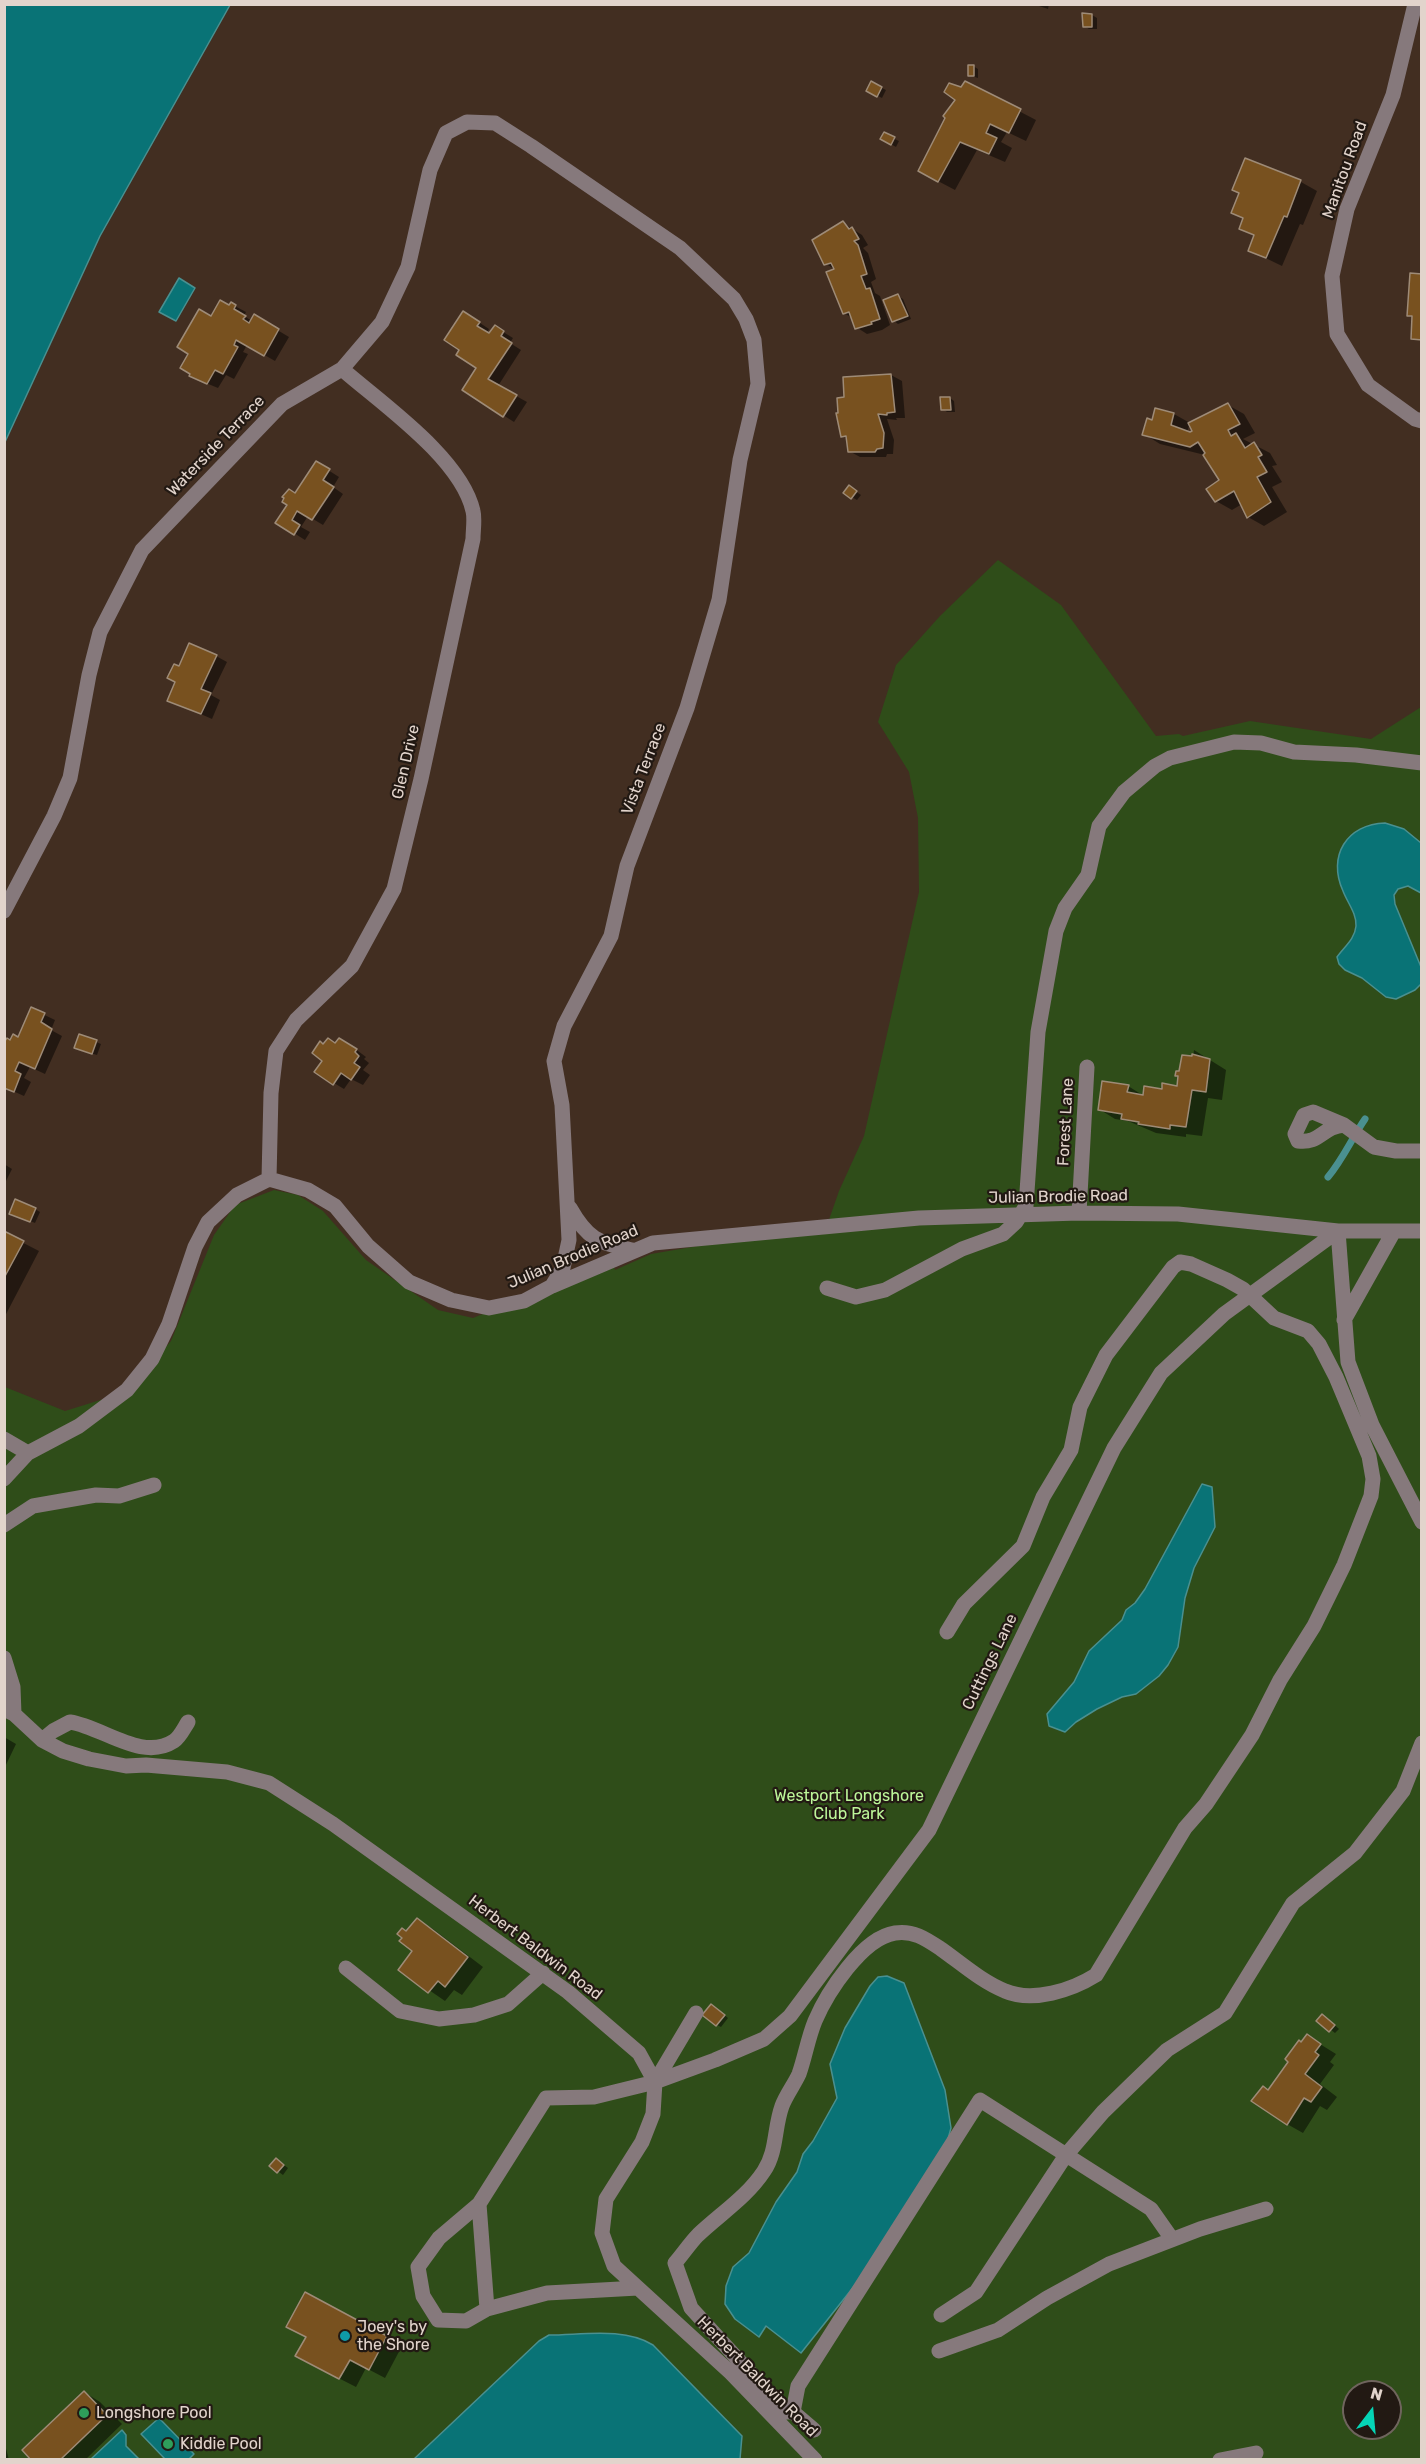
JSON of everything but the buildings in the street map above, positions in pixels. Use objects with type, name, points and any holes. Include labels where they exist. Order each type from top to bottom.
[{"type":"street","name":"Manitou Road","points":[[1415,4],[1393,95],[1347,208],[1332,276],[1336,334],[1368,385],[1415,419],[1422,421]]},
{"type":"street","name":"Waterside Terrace","points":[[4,911],[54,816],[70,778],[88,675],[100,632],[142,550],[282,404],[342,369],[382,322],[408,267],[430,170],[446,133],[467,122],[495,123],[680,249],[734,299],[746,319],[754,340]]},
{"type":"street","name":"Vista Terrace","points":[[552,1286],[563,1268],[569,1240],[562,1106],[554,1061],[564,1026],[612,936],[627,866],[687,708],[719,600],[740,460],[758,384],[754,340]]},
{"type":"street","name":"Glen Drive","points":[[269,1179],[271,1094],[276,1051],[296,1020],[351,966],[394,889],[432,733],[473,539],[473,512],[464,487],[453,470],[418,434],[342,369]]},
{"type":"street","points":[[827,1288],[856,1297],[885,1290],[953,1254],[1004,1234],[1016,1222],[1026,1206],[1038,1032],[1056,931],[1065,908],[1084,884],[1088,875],[1099,826],[1124,792],[1155,766],[1170,758],[1234,742],[1261,743],[1294,752],[1356,755],[1422,763]]},
{"type":"street","name":"Forest Lane","points":[[1079,1214],[1087,1067]]},
{"type":"street","points":[[1344,1125],[1374,1147],[1385,1150],[1422,1151]]},
{"type":"street","name":"Julian Brodie Road","points":[[269,1179],[308,1190],[335,1206],[368,1246],[409,1282],[451,1300],[489,1308],[524,1301],[632,1250],[653,1243],[919,1218],[1178,1214],[1338,1231],[1422,1231]]},
{"type":"street","points":[[4,1479],[28,1453],[78,1426],[127,1390],[152,1359],[169,1324],[195,1247],[208,1222],[237,1195],[269,1179]]},
{"type":"street","name":"Vista Terrace","points":[[567,1203],[579,1225],[599,1242],[632,1250]]},
{"type":"street","points":[[1338,1231],[1348,1362],[1372,1425],[1422,1522]]},
{"type":"street","name":"Cuttings Lane","points":[[479,2204],[546,2098],[594,2097],[655,2082],[715,2061],[764,2039],[790,2016],[883,1895],[929,1830],[1114,1448],[1161,1373],[1224,1314],[1338,1231]]},
{"type":"street","points":[[1344,1320],[1395,1231]]},
{"type":"street","points":[[814,2430],[793,2412],[786,2412],[691,2308],[675,2263],[696,2236],[745,2194],[763,2173],[771,2158],[782,2106],[799,2073],[815,2022],[832,1990],[852,1962],[876,1941],[892,1933],[908,1931],[926,1938],[1004,1991],[1023,1996],[1054,1992],[1085,1982],[1096,1975],[1185,1828],[1206,1804],[1252,1735],[1280,1680],[1332,1593],[1371,1496],[1374,1479],[1369,1456],[1336,1377],[1319,1344],[1308,1331],[1274,1318],[1243,1289],[1227,1280],[1191,1264],[1180,1262],[1173,1267],[1106,1355],[1080,1407],[1071,1450],[1042,1497],[1023,1546],[964,1604],[947,1632]]},
{"type":"street","points":[[4,1439],[28,1453]]},
{"type":"street","points":[[4,1525],[33,1506],[96,1495],[119,1496],[154,1485]]},
{"type":"street","name":"Herbert Baldwin Road","points":[[4,1658],[14,1687],[9,1711],[42,1740],[63,1751],[89,1759],[126,1766],[146,1765],[227,1772],[269,1783],[333,1824],[543,1973],[639,2053],[655,2082],[653,2114],[642,2142],[606,2199],[602,2233],[614,2266],[731,2373],[815,2460]]},
{"type":"street","points":[[42,1740],[52,1731],[70,1722],[149,1748],[176,1740],[188,1722]]},
{"type":"street","points":[[941,2314],[976,2292],[1066,2155],[1103,2112],[1167,2050],[1225,2013],[1293,1903],[1355,1853],[1403,1791],[1422,1743]]},
{"type":"street","points":[[346,1968],[400,2011],[438,2019],[474,2015],[507,2004],[543,1973]]},
{"type":"street","points":[[655,2082],[696,2013]]},
{"type":"street","points":[[793,2412],[798,2386],[980,2100],[1151,2209],[1172,2239]]},
{"type":"street","points":[[479,2204],[439,2238],[418,2267],[423,2296],[438,2320],[466,2321],[488,2309],[547,2293],[638,2288]]},
{"type":"street","points":[[479,2204],[488,2309]]},
{"type":"street","points":[[939,2351],[998,2330],[1047,2298],[1109,2264],[1172,2239],[1266,2209]]},
{"type":"street","points":[[1220,2460],[1256,2453]]},
{"type":"green space","name":"Westport Longshore Club Park","points":[[998,560],[1061,605],[1156,736],[1179,734],[1183,736],[1250,721],[1371,739],[1421,707],[1421,2459],[740,2459],[742,2436],[653,2345],[644,2340],[539,2341],[414,2459],[5,2459],[5,1387],[65,1411],[126,1392],[171,1341],[214,1235],[235,1205],[274,1190],[298,1195],[323,1211],[366,1260],[438,1310],[473,1318],[612,1260],[615,1270],[651,1254],[721,1242],[824,1234],[839,1191],[864,1136],[919,892],[918,818],[909,772],[878,722],[896,665],[940,616]]},
{"type":"water","points":[[5,4],[230,5],[100,236],[5,442]]},
{"type":"water","points":[[179,278],[195,288],[176,321],[159,312]]},
{"type":"water","points":[[1385,823],[1404,829],[1421,843],[1421,893],[1408,886],[1398,889],[1394,895],[1395,904],[1421,967],[1421,984],[1415,990],[1396,999],[1386,997],[1362,978],[1345,970],[1339,964],[1337,957],[1351,939],[1356,926],[1339,878],[1337,866],[1339,854],[1344,844],[1360,829]]},
{"type":"water","points":[[1202,1484],[1212,1487],[1215,1527],[1194,1568],[1185,1598],[1178,1647],[1168,1665],[1159,1676],[1136,1694],[1122,1697],[1097,1709],[1065,1732],[1049,1726],[1047,1714],[1074,1682],[1089,1651],[1122,1620],[1126,1610],[1135,1603],[1145,1589]]},
{"type":"water","points":[[887,1976],[904,1983],[945,2090],[951,2128],[946,2146],[859,2280],[801,2353],[766,2326],[759,2337],[735,2319],[725,2304],[726,2286],[733,2267],[749,2253],[776,2202],[797,2172],[803,2154],[813,2141],[837,2098],[830,2064],[845,2028],[870,1986],[878,1977]]},
{"type":"water","points":[[616,2334],[642,2339],[653,2345],[742,2436],[740,2459],[414,2459],[539,2341],[549,2335]]},
{"type":"water","name":"Kiddie Pool","points":[[159,2418],[194,2454],[189,2459],[165,2459],[141,2434]]},
{"type":"water","points":[[122,2430],[126,2435],[126,2446],[139,2459],[91,2459]]},
{"type":"waterway","points":[[1328,1177],[1365,1119]]},
{"type":"place","name":"Joey's by the Shore","points":[[345,2336]]},
{"type":"place","name":"Longshore Pool","points":[[84,2413]]},
{"type":"place","name":"Kiddie Pool","points":[[168,2444]]}]
